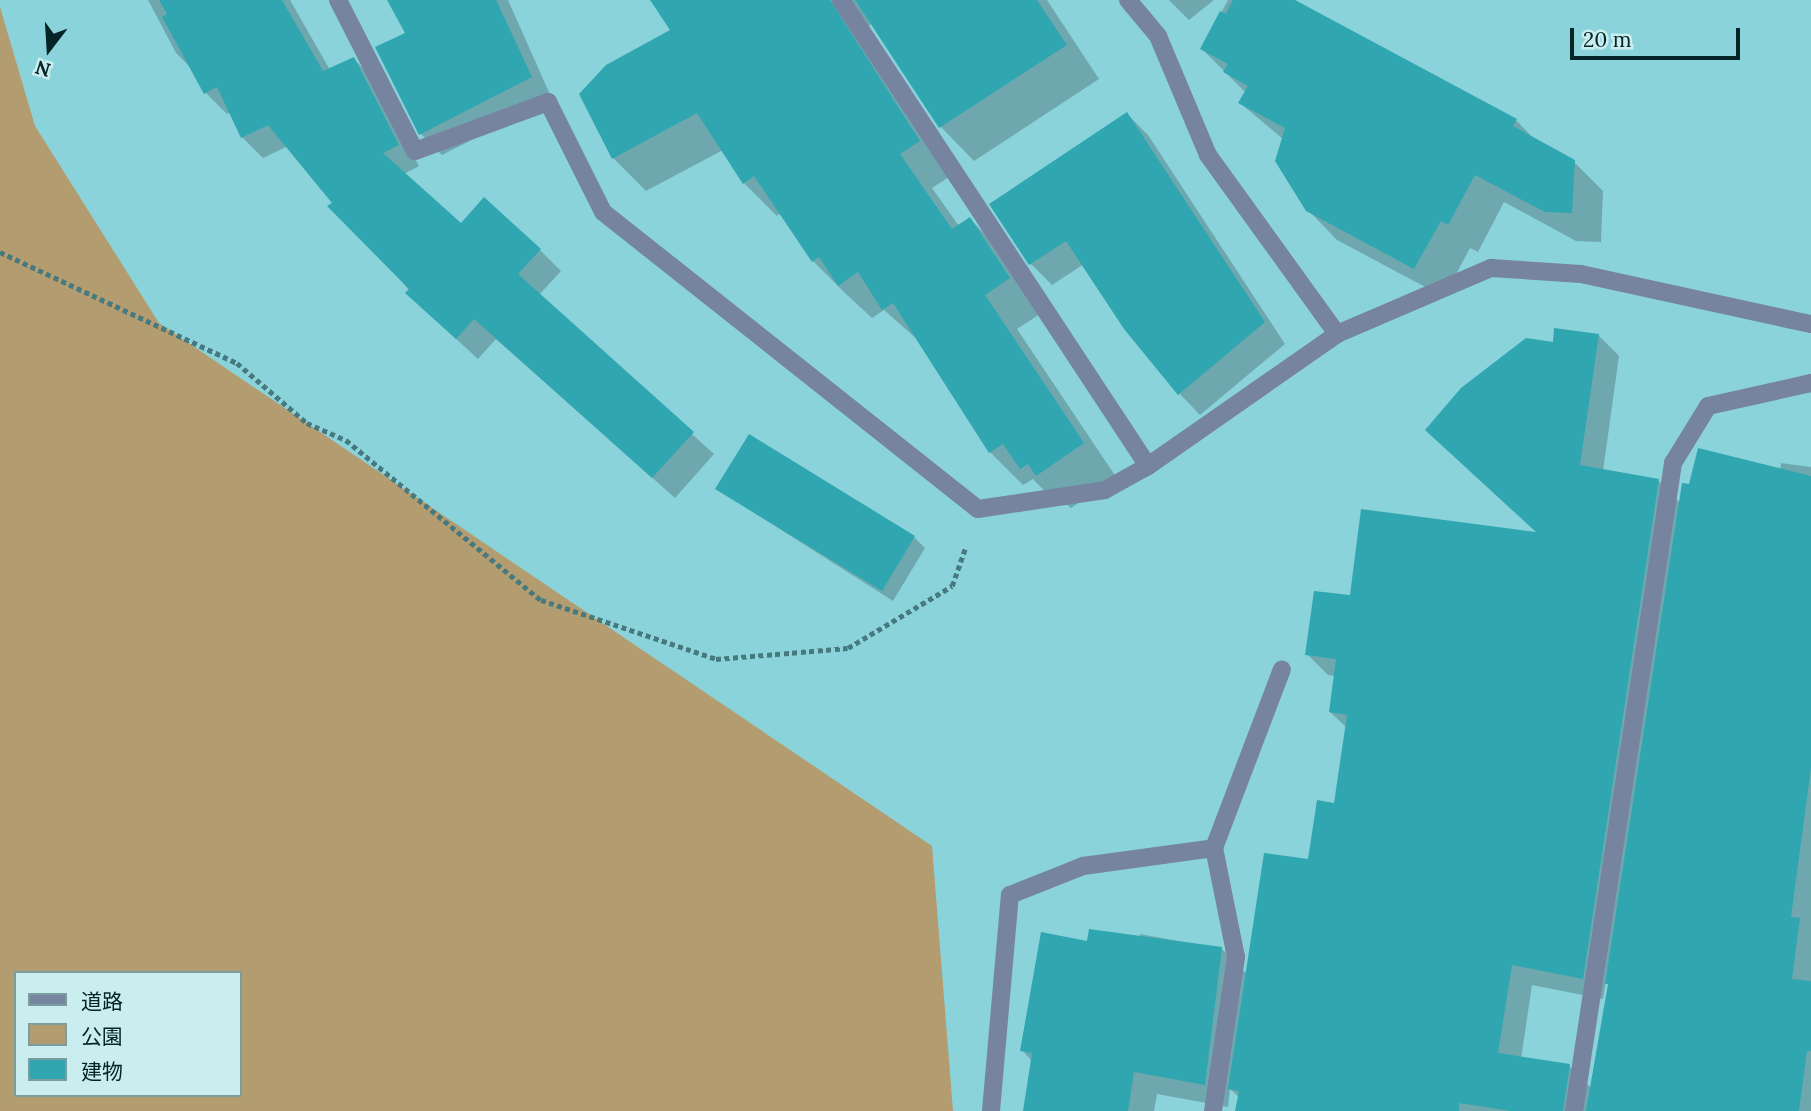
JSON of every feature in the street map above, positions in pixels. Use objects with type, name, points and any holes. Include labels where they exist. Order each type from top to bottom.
[{"type":"street","points":[[338,0],[415,151],[548,102],[603,212],[978,509],[1105,490],[1148,466],[1336,334],[1491,268],[1581,274],[1811,324]]},
{"type":"street","points":[[841,0],[1148,466]]},
{"type":"street","points":[[1128,0],[1158,36],[1208,155],[1336,334]]},
{"type":"street","points":[[1574,1111],[1673,463],[1708,406],[1811,383]]},
{"type":"street","points":[[1213,1111],[1236,957],[1214,848],[1282,668]]},
{"type":"street","points":[[991,1111],[1010,895],[1083,866],[1214,848]]},
{"type":"path","points":[[0,252],[237,363],[307,423],[346,440],[541,600],[716,659],[848,648],[952,586],[978,509]]},
{"type":"green space","points":[[0,7],[35,126],[159,323],[932,846],[953,1111],[0,1111]]},
{"type":"building","points":[[159,0],[282,0],[323,71],[354,57],[399,145],[383,153],[461,223],[484,197],[541,249],[518,274],[694,432],[652,478],[474,319],[456,339],[405,293],[409,289],[327,206],[332,203],[268,125],[241,138],[217,87],[204,94],[162,17],[167,14]]},
{"type":"building","points":[[387,0],[496,0],[532,77],[419,135],[375,47],[405,33]]},
{"type":"building","points":[[650,0],[830,0],[920,141],[900,154],[952,229],[970,217],[1010,278],[985,295],[1084,443],[1036,476],[1028,464],[1020,469],[1003,444],[989,453],[893,303],[882,310],[858,272],[838,286],[819,257],[812,262],[754,176],[743,184],[697,113],[612,159],[579,94],[606,65],[670,30]]},
{"type":"building","points":[[855,0],[1037,0],[1067,45],[939,128]]},
{"type":"building","points":[[1233,0],[1295,0],[1517,119],[1513,126],[1575,160],[1572,213],[1545,212],[1475,175],[1448,225],[1441,221],[1414,269],[1306,211],[1275,161],[1285,128],[1238,103],[1248,86],[1223,72],[1228,64],[1200,49],[1220,11],[1226,14]]},
{"type":"building","points":[[1127,112],[1265,322],[1178,395],[1124,329],[1066,241],[1029,265],[989,204]]},
{"type":"building","points":[[1554,328],[1599,334],[1580,465],[1659,479],[1583,979],[1512,965],[1498,1053],[1570,1064],[1563,1111],[1511,1111],[1459,1103],[1459,1111],[1235,1111],[1239,1091],[1228,1089],[1264,853],[1308,859],[1317,800],[1334,803],[1347,715],[1329,712],[1336,659],[1305,655],[1314,591],[1350,595],[1361,509],[1536,532],[1425,430],[1461,388],[1526,338],[1553,342]]},
{"type":"building","points":[[749,434],[915,536],[882,591],[715,489]]},
{"type":"building","points":[[1698,448],[1811,476],[1811,768],[1791,917],[1800,918],[1792,979],[1811,981],[1811,1051],[1807,1051],[1799,1111],[1586,1111],[1608,984],[1605,984],[1682,483],[1689,484]]},
{"type":"building","points":[[1089,929],[1222,947],[1205,1085],[1134,1072],[1128,1111],[1023,1111],[1032,1053],[1020,1051],[1041,932],[1087,941]]}]
